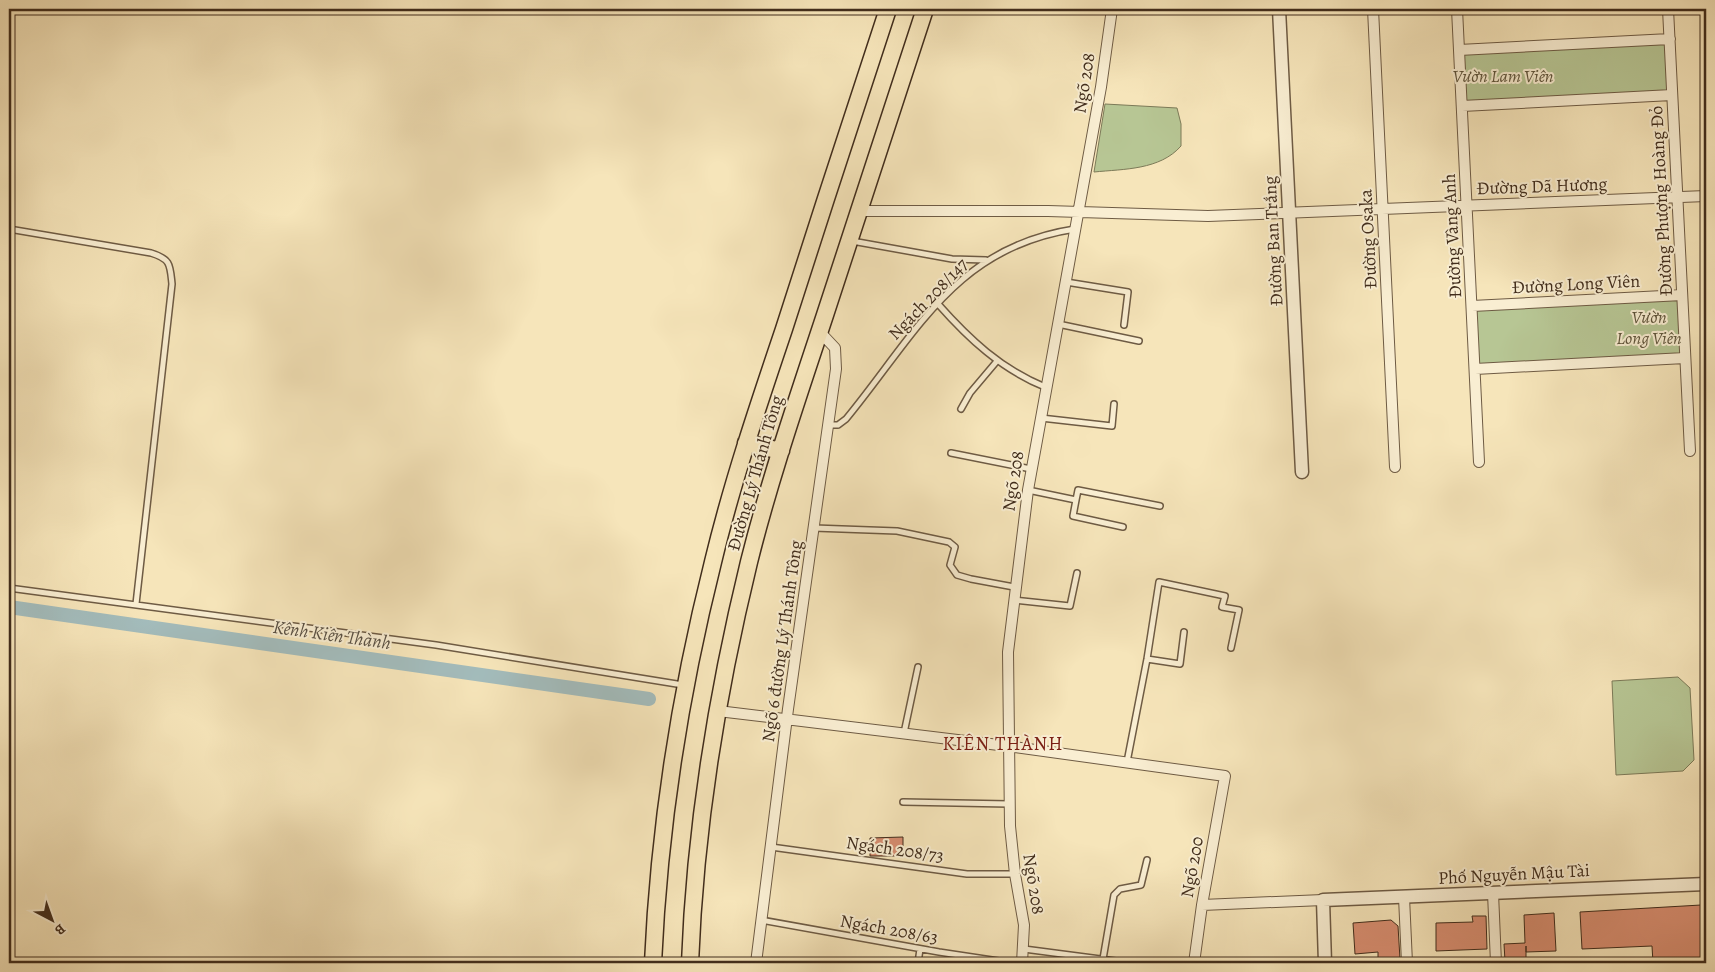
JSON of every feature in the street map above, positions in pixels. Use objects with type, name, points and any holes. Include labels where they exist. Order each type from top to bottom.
[{"type":"main road","name":"Đường Lý Thánh Tông","points":[[653,963],[664,832],[686,685],[712,564],[746,443],[888,9]]},
{"type":"main road","name":"Đường Lý Thánh Tông","points":[[690,963],[696,868],[718,711],[748,564],[819,331],[925,9]]},
{"type":"main road","points":[[746,443],[781,451]]},
{"type":"street","name":"Ngõ 208","points":[[1022,963],[1024,949],[1023,914],[1015,874],[1009,804],[1008,652],[1014,587],[1031,469],[1076,229],[1101,87],[1112,9]]},
{"type":"street","name":"Đường Ban Trắng","points":[[1279,9],[1302,472]]},
{"type":"street","name":"Đường Osaka","points":[[1373,9],[1395,467]]},
{"type":"street","name":"Đường Vàng Anh","points":[[1457,9],[1479,462]]},
{"type":"street","name":"Đường Phượng Hoàng Đỏ","points":[[1668,9],[1690,451]]},
{"type":"street","points":[[1459,50],[1670,39]]},
{"type":"street","points":[[1462,106],[1672,95]]},
{"type":"street","name":"Đường Dã Hương","points":[[859,211],[1078,212],[1208,216],[1706,196]]},
{"type":"street","name":"Đường Long Viên","points":[[1472,306],[1682,295]]},
{"type":"street","name":"Ngõ 6 đường Lý Thánh Tông","points":[[756,963],[836,354],[832,343],[819,331]]},
{"type":"street","points":[[1475,369],[1685,358]]},
{"type":"street","points":[[718,711],[1127,762]]},
{"type":"street","name":"Ngõ 200","points":[[1127,762],[1225,776],[1194,963]]},
{"type":"street","name":"Phố Nguyễn Mậu Tài","points":[[1322,900],[1706,884]]},
{"type":"street","points":[[1493,893],[1496,963]]},
{"type":"street","points":[[1404,897],[1407,963]]},
{"type":"street","points":[[1202,906],[1322,900],[1325,963]]},
{"type":"lane","points":[[9,229],[151,253],[162,256],[170,264],[172,284],[136,604]]},
{"type":"lane","name":"Ngách 208/147","points":[[828,425],[838,425],[846,419],[902,344],[938,304],[986,260],[1028,239],[1076,229]]},
{"type":"lane","points":[[849,240],[952,259],[986,260]]},
{"type":"lane","points":[[1066,282],[1128,292],[1124,325]]},
{"type":"lane","points":[[938,304],[959,327],[997,361],[1026,380],[1045,387]]},
{"type":"lane","points":[[1058,324],[1138,341]]},
{"type":"lane","points":[[961,409],[970,393],[997,361]]},
{"type":"lane","points":[[1041,418],[1112,426],[1114,404]]},
{"type":"lane","points":[[951,453],[1031,469]]},
{"type":"lane","points":[[1028,490],[1076,500]]},
{"type":"lane","points":[[1123,527],[1074,516],[1078,490],[1160,506]]},
{"type":"lane","points":[[814,528],[897,531],[949,542],[955,547],[950,565],[958,575],[971,580],[1014,587]]},
{"type":"lane","points":[[1013,600],[1070,606],[1077,573]]},
{"type":"lane","points":[[1127,762],[1147,659],[1159,582],[1224,596],[1222,607],[1239,610],[1231,648]]},
{"type":"lane","points":[[9,588],[436,645],[686,685]]},
{"type":"lane","points":[[1147,659],[1180,664],[1184,632]]},
{"type":"lane","points":[[904,733],[918,667]]},
{"type":"lane","points":[[903,802],[1009,804]]},
{"type":"lane","name":"Ngách 208/73","points":[[771,847],[967,874],[1015,874]]},
{"type":"lane","points":[[1103,960],[1114,895],[1120,889],[1140,885],[1147,860]]},
{"type":"lane","name":"Ngách 208/63","points":[[761,920],[920,949],[1012,963]]},
{"type":"lane","points":[[918,963],[920,949]]},
{"type":"lane","points":[[1024,949],[1129,963]]},
{"type":"green space","name":"Vườn Lam Viên","points":[[1670,39],[1672,95],[1462,106],[1459,50]]},
{"type":"green space","points":[[1105,104],[1177,108],[1181,124],[1181,146],[1163,160],[1152,164],[1129,169],[1094,172]]},
{"type":"green space","name":"Vườn Long Viên","points":[[1682,295],[1685,358],[1475,369],[1472,305]]},
{"type":"green space","points":[[1678,677],[1690,688],[1694,760],[1683,771],[1616,775],[1612,681]]},
{"type":"building","points":[[903,837],[903,856],[870,856],[870,838]]},
{"type":"building","points":[[1701,905],[1702,943],[1706,943],[1706,963],[1653,963],[1652,946],[1582,949],[1580,912]]},
{"type":"building","points":[[1554,913],[1556,951],[1526,952],[1526,960],[1505,961],[1504,944],[1525,943],[1524,915]]},
{"type":"building","points":[[1472,916],[1486,916],[1487,949],[1436,951],[1436,923],[1473,922]]},
{"type":"building","points":[[1391,920],[1398,926],[1400,959],[1378,960],[1378,952],[1355,954],[1353,923]]},
{"type":"waterway","name":"Kênh Kiên Thành","points":[[9,607],[649,699]]},
{"type":"district","name":"KIÊN THÀNH","points":[[1003,744]]}]
